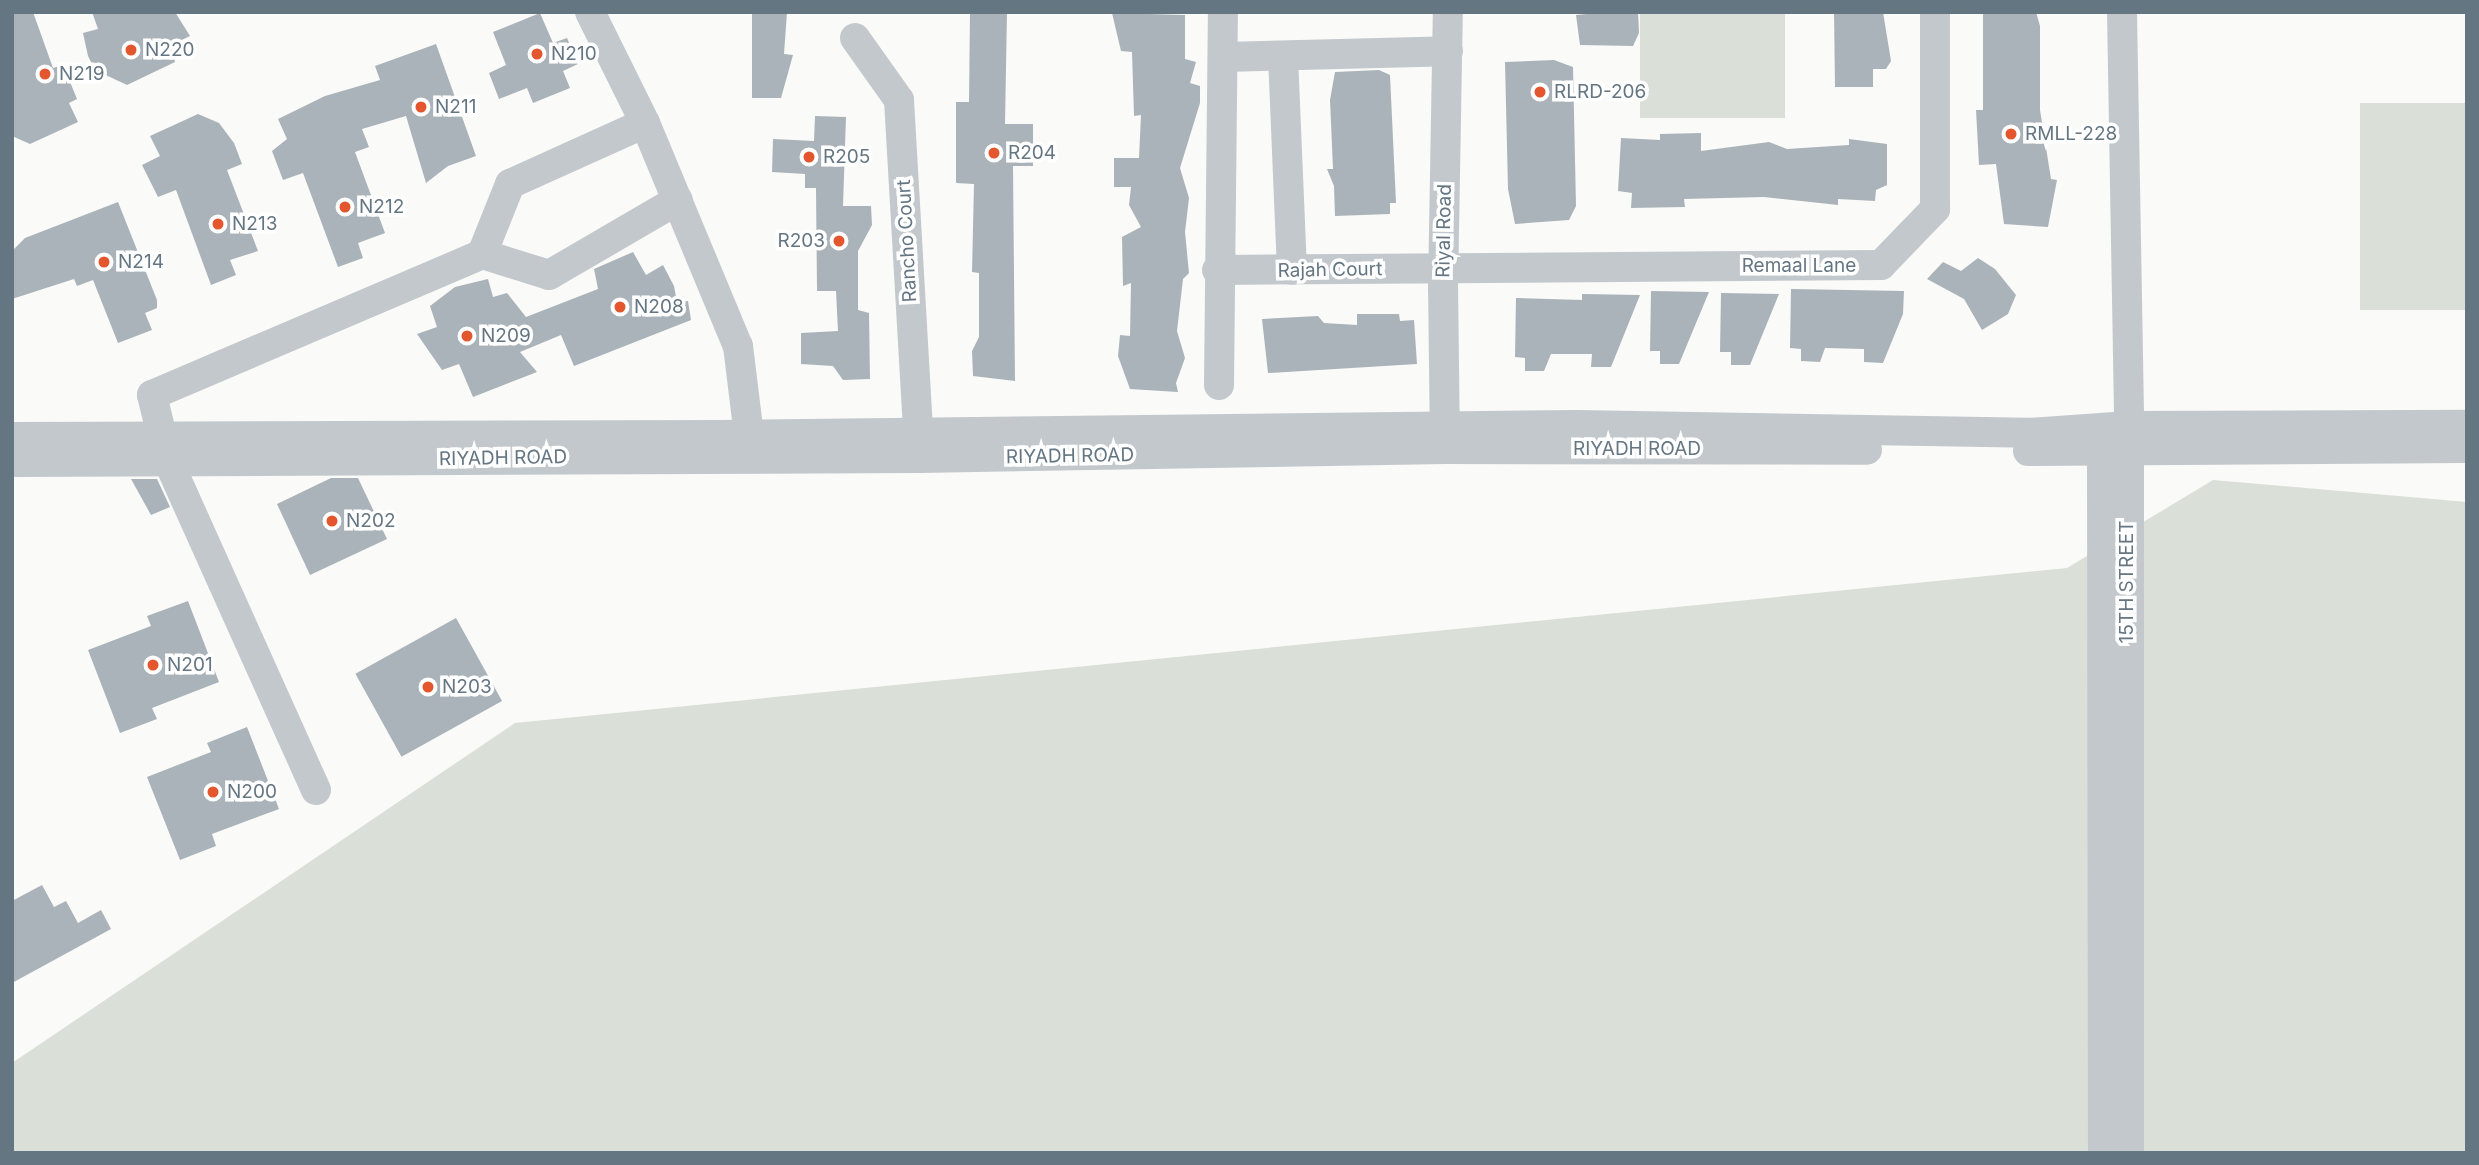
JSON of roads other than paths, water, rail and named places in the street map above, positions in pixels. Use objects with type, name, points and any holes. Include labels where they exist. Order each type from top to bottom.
[{"type":"street","points":[[590,12],[645,124],[738,346],[750,444]]},
{"type":"street","points":[[1219,386],[1217,270],[1223,12]]},
{"type":"street","name":"Riyal Road","points":[[1445,438],[1443,268],[1448,12]]},
{"type":"street","name":"Remaal Lane","points":[[1443,268],[1881,265],[1935,209],[1935,12]]},
{"type":"street","name":"15TH STREET","points":[[2122,12],[2120,442],[2129,1153]]},
{"type":"street","name":"Rancho Court","points":[[855,38],[899,100],[919,444]]},
{"type":"street","points":[[1224,57],[1448,51]]},
{"type":"street","points":[[1283,55],[1292,270]]},
{"type":"street","points":[[482,254],[510,184],[645,124]]},
{"type":"street","points":[[316,790],[165,447],[152,395],[482,254],[549,275],[678,200]]},
{"type":"street","name":"Rajah Court","points":[[1217,270],[1443,268]]},
{"type":"street","points":[[2120,442],[2467,425]]},
{"type":"street","points":[[12,437],[165,447]]},
{"type":"street","name":"RIYADH ROAD","points":[[12,462],[165,447],[919,444],[1445,438],[2120,442]]},
{"type":"street","points":[[2120,442],[2467,448]]},
{"type":"street","points":[[2103,1153],[2120,442]]},
{"type":"place","name":"N220","points":[[131,50]]},
{"type":"place","name":"N210","points":[[537,54]]},
{"type":"place","name":"N219","points":[[45,74]]},
{"type":"place","name":"RLRD-206","points":[[1540,92]]},
{"type":"place","name":"N211","points":[[421,107]]},
{"type":"place","name":"RMLL-228","points":[[2011,134]]},
{"type":"place","name":"R204","points":[[994,153]]},
{"type":"place","name":"R205","points":[[809,157]]},
{"type":"place","name":"N212","points":[[345,207]]},
{"type":"place","name":"N213","points":[[218,224]]},
{"type":"place","name":"R203","points":[[839,241]]},
{"type":"place","name":"N214","points":[[104,262]]},
{"type":"place","name":"N208","points":[[620,307]]},
{"type":"place","name":"N209","points":[[467,336]]},
{"type":"place","name":"N202","points":[[332,521]]},
{"type":"place","name":"N201","points":[[153,665]]},
{"type":"place","name":"N203","points":[[428,687]]},
{"type":"place","name":"N200","points":[[213,792]]}]
